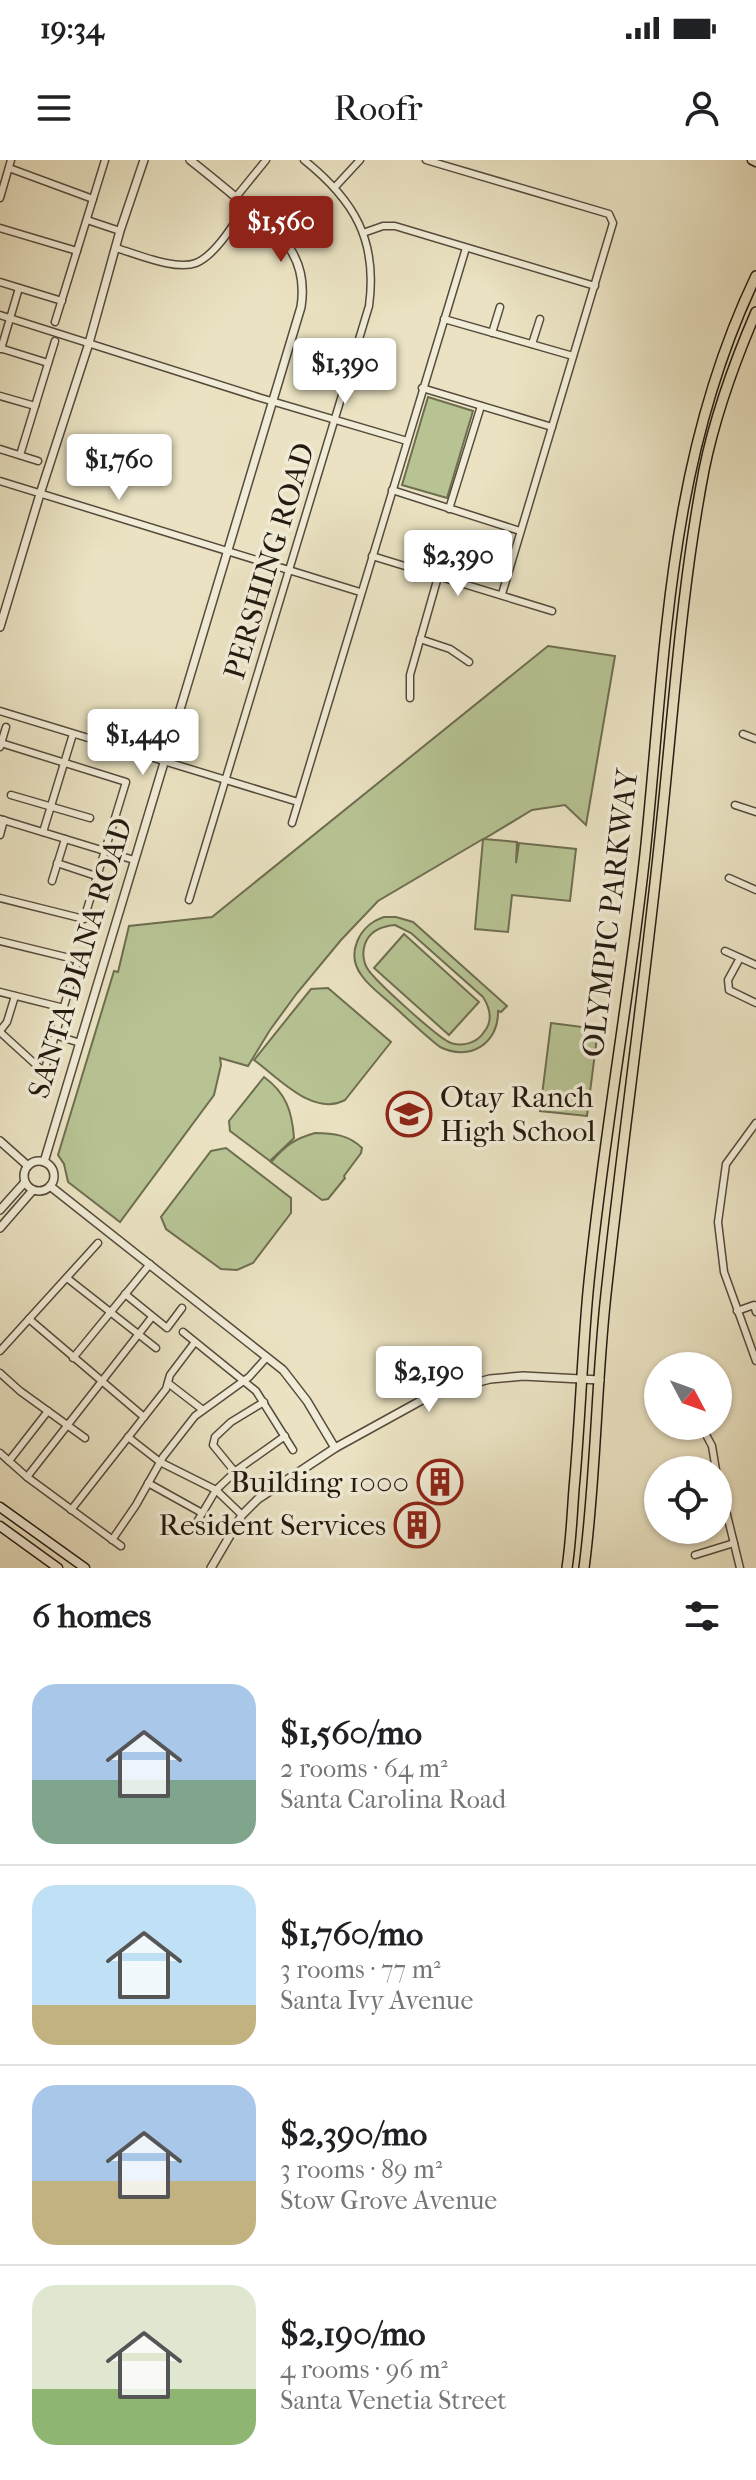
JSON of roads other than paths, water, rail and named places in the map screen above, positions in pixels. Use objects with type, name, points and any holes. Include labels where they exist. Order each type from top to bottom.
[{"type":"main road","name":"OLYMPIC PARKWAY","points":[[567,1568],[588,1294],[645,854],[655,723],[680,517],[706,407],[730,336],[756,276]]},
{"type":"main road","name":"OLYMPIC PARKWAY","points":[[584,1568],[590,1525],[605,1296],[641,1010],[689,568],[704,469],[719,411],[756,312]]},
{"type":"main road","points":[[625,1009],[641,1010]]},
{"type":"main road","points":[[0,1507],[85,1568]]},
{"type":"main road","points":[[0,1526],[58,1568]]},
{"type":"street","points":[[55,322],[105,160]]},
{"type":"street","name":"SANTA DIANA ROAD","points":[[44,1162],[302,299],[302,281],[295,255],[283,238],[190,160]]},
{"type":"street","points":[[236,197],[266,160]]},
{"type":"street","name":"PERSHING ROAD","points":[[189,900],[369,306],[371,266],[356,216],[335,187],[304,160]]},
{"type":"street","points":[[335,187],[360,160]]},
{"type":"street","points":[[426,160],[609,214],[613,218],[502,594]]},
{"type":"street","points":[[0,627],[142,161]]},
{"type":"street","points":[[0,198],[10,164],[93,199]]},
{"type":"street","points":[[116,248],[176,265],[198,262],[221,240],[246,205]]},
{"type":"street","points":[[87,220],[120,231]]},
{"type":"street","points":[[363,233],[383,226],[395,226],[595,286]]},
{"type":"street","points":[[0,228],[77,251]]},
{"type":"street","points":[[292,823],[466,248]]},
{"type":"street","points":[[0,282],[62,301]]},
{"type":"street","points":[[19,288],[1,349],[48,363]]},
{"type":"street","points":[[492,333],[500,307]]},
{"type":"street","points":[[0,315],[407,441]]},
{"type":"street","points":[[444,319],[573,356]]},
{"type":"street","points":[[532,344],[540,319]]},
{"type":"street","points":[[20,455],[55,341]]},
{"type":"street","points":[[422,388],[552,427]]},
{"type":"street","points":[[0,396],[35,406]]},
{"type":"street","points":[[449,509],[481,406]]},
{"type":"street","points":[[0,449],[38,461]]},
{"type":"street","points":[[0,481],[360,592]]},
{"type":"street","points":[[392,490],[520,531]]},
{"type":"street","points":[[372,556],[552,611]]},
{"type":"street","points":[[410,698],[410,675],[438,577]]},
{"type":"street","points":[[420,639],[450,649],[469,662]]},
{"type":"street","points":[[0,711],[298,802]]},
{"type":"street","points":[[0,898],[84,919],[126,782],[0,745],[6,727]]},
{"type":"street","points":[[43,832],[73,734]]},
{"type":"street","points":[[743,734],[756,739]]},
{"type":"street","points":[[11,795],[90,818]]},
{"type":"street","points":[[735,805],[756,812]]},
{"type":"street","points":[[0,835],[2,819],[134,860]]},
{"type":"street","points":[[52,881],[65,839]]},
{"type":"street","points":[[57,863],[99,877]]},
{"type":"street","points":[[729,878],[756,890]]},
{"type":"street","points":[[0,941],[78,960],[44,1072],[0,1032],[10,1015],[15,996]]},
{"type":"street","points":[[725,951],[756,965]]},
{"type":"street","points":[[740,958],[728,980],[729,990],[756,1003]]},
{"type":"street","points":[[0,992],[64,1008]]},
{"type":"street","points":[[55,1035],[80,1043]]},
{"type":"street","points":[[756,1123],[726,1164],[718,1222],[724,1272],[756,1361]]},
{"type":"street","points":[[0,1141],[28,1166]]},
{"type":"street","points":[[35,1162],[44,1162],[53,1172],[50,1186],[42,1191],[33,1190],[25,1182],[24,1173],[35,1162]]},
{"type":"street","points":[[0,1210],[25,1182]]},
{"type":"street","points":[[50,1186],[267,1357],[293,1381],[335,1448]]},
{"type":"street","points":[[0,1228],[33,1190]]},
{"type":"street","points":[[0,1351],[98,1243]]},
{"type":"street","points":[[73,1358],[150,1264]]},
{"type":"street","points":[[67,1278],[156,1348]]},
{"type":"street","points":[[125,1294],[167,1328],[182,1308]]},
{"type":"street","points":[[737,1311],[755,1307]]},
{"type":"street","points":[[27,1477],[152,1317]]},
{"type":"street","points":[[29,1319],[144,1417]]},
{"type":"street","points":[[183,1332],[245,1381],[264,1402],[293,1450]]},
{"type":"street","points":[[71,1510],[144,1417],[168,1383],[177,1364],[195,1342]]},
{"type":"street","points":[[112,1540],[160,1462],[195,1416],[245,1381],[267,1357]]},
{"type":"street","points":[[0,1373],[85,1438]]},
{"type":"street","points":[[211,1568],[242,1515],[258,1499],[335,1448],[433,1394],[470,1383],[523,1376],[600,1380]]},
{"type":"street","points":[[168,1383],[203,1410]]},
{"type":"street","points":[[235,1472],[213,1445],[215,1437],[231,1422],[264,1402]]},
{"type":"street","points":[[9,1461],[48,1411]]},
{"type":"street","points":[[194,1527],[216,1490],[235,1472],[285,1436]]},
{"type":"street","points":[[128,1437],[160,1462],[216,1490],[242,1515]]},
{"type":"street","points":[[0,1453],[27,1477],[121,1546]]},
{"type":"street","points":[[148,1483],[202,1513]]},
{"type":"street","points":[[732,1535],[740,1568]]},
{"type":"street","points":[[695,1555],[734,1543]]},
{"type":"place","name":"Otay Ranch High School","points":[[409,1114]]},
{"type":"place","name":"Building 1000","points":[[440,1482]]},
{"type":"place","name":"Resident Services","points":[[417,1525]]}]
